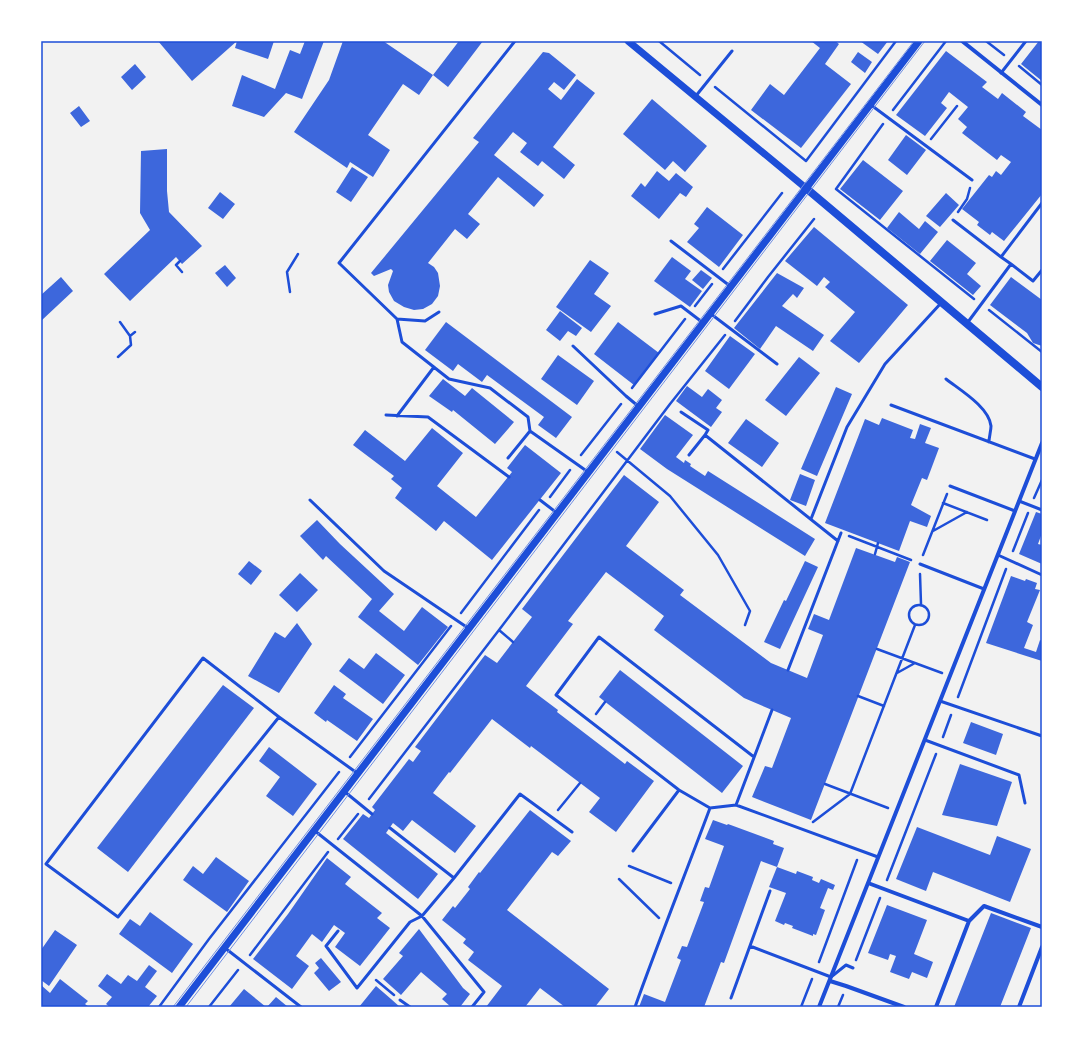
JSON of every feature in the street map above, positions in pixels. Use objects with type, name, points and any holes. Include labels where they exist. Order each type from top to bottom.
[{"type":"main road","points":[[807,189],[1042,387]]},
{"type":"street","points":[[628,41],[807,189]]},
{"type":"street","points":[[179,1007],[872,105],[919,41]]},
{"type":"street","points":[[962,41],[1042,105]]},
{"type":"street","points":[[820,1007],[1042,443]]},
{"type":"street","points":[[868,883],[969,921]]},
{"type":"street","points":[[936,1007],[969,921],[984,906],[1042,928]]},
{"type":"street","points":[[1019,1007],[1042,947]]},
{"type":"street","points":[[830,981],[904,1007]]},
{"type":"lane","points":[[515,41],[339,263],[397,320],[402,342],[449,379],[490,388],[528,417],[530,431],[590,473]]},
{"type":"lane","points":[[1002,73],[1026,41]]},
{"type":"lane","points":[[695,96],[732,51]]},
{"type":"lane","points":[[872,105],[972,180]]},
{"type":"lane","points":[[1001,257],[1042,203]]},
{"type":"lane","points":[[953,220],[1033,281],[1042,270]]},
{"type":"lane","points":[[671,241],[732,287]]},
{"type":"lane","points":[[967,324],[1011,264]]},
{"type":"lane","points":[[811,519],[847,427],[885,364],[942,302]]},
{"type":"lane","points":[[655,314],[681,306],[704,323]]},
{"type":"lane","points":[[397,320],[425,321],[438,312]]},
{"type":"lane","points":[[711,314],[777,364]]},
{"type":"lane","points":[[573,346],[626,396],[640,407]]},
{"type":"lane","points":[[397,416],[434,367]]},
{"type":"lane","points":[[946,379],[977,403],[988,415],[991,426],[989,442]]},
{"type":"lane","points":[[891,405],[1035,459]]},
{"type":"lane","points":[[681,412],[708,430],[690,455]]},
{"type":"lane","points":[[386,415],[428,417],[509,477]]},
{"type":"lane","points":[[508,458],[530,431]]},
{"type":"lane","points":[[705,435],[838,541]]},
{"type":"lane","points":[[950,486],[1015,511]]},
{"type":"lane","points":[[310,500],[384,571],[469,629]]},
{"type":"lane","points":[[540,500],[558,514]]},
{"type":"lane","points":[[1019,501],[1042,510]]},
{"type":"lane","points":[[788,670],[841,533]]},
{"type":"lane","points":[[998,556],[1042,575]]},
{"type":"lane","points":[[920,564],[984,589]]},
{"type":"lane","points":[[754,757],[599,637],[556,695],[679,790],[710,808],[736,805],[878,858]]},
{"type":"lane","points":[[279,717],[118,917],[46,864],[203,658],[279,717],[359,774]]},
{"type":"lane","points":[[940,701],[1042,736]]},
{"type":"lane","points":[[736,805],[772,710]]},
{"type":"lane","points":[[925,740],[1019,775],[1025,803]]},
{"type":"lane","points":[[633,851],[679,790]]},
{"type":"lane","points":[[345,792],[372,814]]},
{"type":"lane","points":[[338,931],[326,946],[357,988],[410,922],[422,916],[454,878],[520,794],[572,832]]},
{"type":"lane","points":[[635,1007],[710,808]]},
{"type":"lane","points":[[390,828],[454,878]]},
{"type":"lane","points":[[315,831],[422,916],[484,992],[472,1007]]},
{"type":"lane","points":[[731,998],[770,891]]},
{"type":"lane","points":[[750,946],[831,976],[846,965],[853,968]]},
{"type":"lane","points":[[225,948],[301,1007]]},
{"type":"lane","points":[[400,1000],[410,1007]]},
{"type":"path","points":[[659,41],[806,161],[896,41]]},
{"type":"path","points":[[927,146],[957,106]]},
{"type":"path","points":[[836,189],[1042,352]]},
{"type":"path","points":[[159,1007],[209,939],[345,764],[782,193]]},
{"type":"path","points":[[962,206],[967,199]]},
{"type":"path","points":[[209,1007],[814,219]]},
{"type":"path","points":[[290,292],[287,272],[298,254]]},
{"type":"path","points":[[180,261],[176,265],[182,272]]},
{"type":"path","points":[[118,357],[131,345],[130,336],[120,322]]},
{"type":"path","points":[[130,336],[136,332]]},
{"type":"path","points":[[610,446],[670,496],[718,555],[750,610],[745,625]]},
{"type":"path","points":[[921,604],[920,564],[950,486]]},
{"type":"path","points":[[943,503],[987,520]]},
{"type":"path","points":[[932,532],[967,512]]},
{"type":"path","points":[[841,533],[920,564]]},
{"type":"path","points":[[875,554],[878,543]]},
{"type":"path","points":[[921,604],[929,610],[929,619],[924,625],[915,625],[909,619],[908,611],[914,605],[921,604]]},
{"type":"path","points":[[803,830],[850,794],[915,625]]},
{"type":"path","points":[[499,630],[513,642]]},
{"type":"path","points":[[877,649],[950,676]]},
{"type":"path","points":[[897,673],[915,663]]},
{"type":"path","points":[[858,696],[884,706]]},
{"type":"path","points":[[557,812],[580,783]]},
{"type":"path","points":[[825,784],[896,812]]},
{"type":"path","points":[[801,1007],[860,851]]},
{"type":"path","points":[[629,866],[680,888]]},
{"type":"path","points":[[619,879],[665,924]]},
{"type":"path","points":[[368,973],[400,1000]]},
{"type":"building","points":[[158,41],[237,41],[192,81]]},
{"type":"building","points":[[237,41],[274,41],[268,59],[235,48]]},
{"type":"building","points":[[305,41],[324,41],[302,99],[286,93],[264,117],[232,106],[242,75],[275,89],[290,50],[300,54]]},
{"type":"building","points":[[343,41],[383,41],[433,75],[419,95],[403,84],[368,135],[390,150],[373,177],[350,162],[347,168],[294,132],[329,80]]},
{"type":"building","points":[[459,41],[483,41],[448,87],[433,75]]},
{"type":"building","points":[[811,41],[835,41],[839,44],[825,64],[851,84],[801,148],[751,110],[770,84],[784,95],[820,48]]},
{"type":"building","points":[[860,41],[888,41],[878,54]]},
{"type":"building","points":[[1039,41],[1042,41],[1042,81],[1021,64]]},
{"type":"building","points":[[946,51],[987,82],[982,87],[998,99],[1002,93],[1026,112],[1023,116],[1042,130],[1042,194],[1004,241],[992,232],[990,235],[977,225],[979,222],[962,209],[989,175],[992,177],[996,171],[1001,175],[1011,162],[1001,155],[997,160],[962,133],[967,127],[958,119],[968,107],[949,92],[941,103],[947,108],[925,136],[896,115]]},
{"type":"building","points":[[543,52],[549,53],[576,75],[564,90],[554,82],[548,89],[561,100],[577,79],[595,93],[553,147],[575,165],[564,179],[542,161],[538,166],[520,152],[527,143],[513,132],[494,155],[544,195],[534,207],[498,177],[468,214],[480,224],[467,239],[455,229],[428,263],[434,267],[438,273],[440,286],[438,296],[432,304],[423,309],[414,310],[404,307],[394,301],[389,292],[388,285],[393,271],[391,269],[374,276],[371,273],[479,142],[473,138]]},
{"type":"building","points":[[858,52],[872,62],[865,73],[851,62]]},
{"type":"building","points":[[135,64],[146,77],[132,90],[121,77]]},
{"type":"building","points":[[652,99],[707,146],[685,172],[673,161],[665,170],[623,134]]},
{"type":"building","points":[[79,106],[90,121],[81,127],[70,113]]},
{"type":"building","points":[[906,135],[926,150],[907,175],[888,160]]},
{"type":"building","points":[[167,149],[167,191],[169,212],[202,246],[182,264],[176,257],[130,301],[104,274],[150,230],[140,213],[141,151]]},
{"type":"building","points":[[863,160],[903,191],[880,220],[840,189]]},
{"type":"building","points":[[352,167],[368,177],[351,202],[336,192]]},
{"type":"building","points":[[657,171],[669,181],[676,173],[693,187],[686,197],[680,193],[659,219],[631,196],[641,183],[645,187]]},
{"type":"building","points":[[220,192],[235,204],[223,219],[208,208]]},
{"type":"building","points":[[946,193],[959,205],[940,227],[926,216]]},
{"type":"building","points":[[707,207],[743,235],[719,267],[687,242],[699,228],[694,224]]},
{"type":"building","points":[[899,212],[919,229],[925,221],[938,232],[920,254],[887,228]]},
{"type":"building","points":[[814,227],[908,305],[859,363],[830,341],[855,312],[825,287],[830,282],[824,277],[817,286],[785,261]]},
{"type":"building","points":[[947,240],[976,263],[967,274],[981,286],[973,295],[930,261]]},
{"type":"building","points":[[672,257],[691,271],[685,279],[702,291],[690,307],[654,281]]},
{"type":"building","points":[[590,260],[609,273],[594,294],[611,306],[591,332],[556,307]]},
{"type":"building","points":[[225,265],[236,278],[227,287],[215,273]]},
{"type":"building","points":[[701,270],[712,278],[703,289],[692,280]]},
{"type":"building","points":[[777,273],[804,288],[797,298],[793,294],[782,306],[824,335],[813,351],[776,326],[760,349],[734,328]]},
{"type":"building","points":[[61,277],[73,291],[41,321],[41,295]]},
{"type":"building","points":[[1011,277],[1042,300],[1042,346],[1033,343],[1027,333],[990,305]]},
{"type":"building","points":[[560,311],[582,328],[576,336],[568,331],[560,341],[546,330]]},
{"type":"building","points":[[446,322],[572,417],[556,438],[538,425],[544,417],[487,375],[482,382],[458,364],[453,371],[425,350]]},
{"type":"building","points":[[618,322],[659,353],[634,385],[594,354]]},
{"type":"building","points":[[730,336],[755,354],[729,389],[705,371]]},
{"type":"building","points":[[558,355],[594,381],[577,405],[541,379]]},
{"type":"building","points":[[799,357],[820,373],[786,416],[765,400]]},
{"type":"building","points":[[443,379],[465,396],[472,388],[514,422],[495,444],[453,410],[452,412],[429,396]]},
{"type":"building","points":[[687,386],[702,397],[708,389],[722,400],[716,408],[722,412],[711,427],[676,401]]},
{"type":"building","points":[[836,387],[852,394],[817,476],[801,469]]},
{"type":"building","points":[[665,415],[693,435],[676,457],[684,463],[685,460],[691,464],[690,466],[705,476],[708,471],[815,539],[805,556],[667,469],[640,449]]},
{"type":"building","points":[[882,418],[913,430],[910,438],[915,439],[920,424],[931,428],[925,443],[939,448],[927,480],[922,478],[911,505],[931,516],[927,527],[910,521],[899,551],[825,523],[865,419],[879,425]]},
{"type":"building","points":[[746,419],[779,443],[762,467],[728,443]]},
{"type":"building","points":[[432,428],[463,453],[437,486],[476,517],[512,472],[507,468],[525,445],[561,473],[492,560],[444,521],[436,531],[395,498],[402,488],[391,479],[394,476],[353,445],[365,430],[405,461]]},
{"type":"building","points":[[800,474],[815,480],[806,506],[790,500]]},
{"type":"building","points":[[624,475],[659,502],[626,546],[684,590],[680,595],[771,663],[807,678],[823,635],[808,629],[814,614],[829,620],[856,548],[895,562],[897,557],[910,562],[811,820],[752,797],[765,766],[772,768],[791,718],[744,698],[654,630],[664,616],[606,572],[568,621],[573,624],[526,686],[558,710],[557,712],[625,764],[627,761],[654,781],[616,832],[589,812],[600,798],[531,746],[530,748],[492,719],[433,793],[476,826],[455,853],[412,820],[403,831],[393,823],[386,833],[438,874],[418,899],[343,839],[363,814],[369,818],[375,810],[372,807],[409,759],[413,762],[421,751],[415,747],[485,655],[497,663],[532,617],[522,609]]},
{"type":"building","points":[[1036,512],[1042,514],[1042,533],[1038,544],[1042,545],[1042,564],[1019,554]]},
{"type":"building","points":[[317,520],[340,544],[394,594],[379,611],[404,631],[422,607],[448,627],[418,665],[358,617],[372,599],[326,556],[323,560],[300,536]]},
{"type":"building","points":[[249,561],[262,571],[251,585],[238,574]]},
{"type":"building","points":[[805,561],[818,567],[780,649],[764,642]]},
{"type":"building","points":[[300,573],[318,590],[297,612],[279,595]]},
{"type":"building","points":[[1011,576],[1037,583],[1035,589],[1040,590],[1027,622],[1033,625],[1024,648],[1036,652],[1040,640],[1042,641],[1042,661],[986,643]]},
{"type":"building","points":[[297,623],[312,644],[279,693],[248,676],[275,632],[285,638]]},
{"type":"building","points":[[376,653],[405,675],[383,704],[339,671],[349,658],[364,669]]},
{"type":"building","points":[[620,670],[743,766],[722,793],[599,697]]},
{"type":"building","points":[[223,685],[254,708],[128,872],[97,848]]},
{"type":"building","points":[[334,685],[346,694],[343,698],[373,719],[357,741],[327,720],[326,722],[314,713]]},
{"type":"building","points":[[971,722],[1003,734],[996,755],[963,743]]},
{"type":"building","points":[[269,747],[317,784],[293,816],[266,796],[280,777],[259,761]]},
{"type":"building","points":[[960,764],[1012,782],[997,826],[942,815]]},
{"type":"building","points":[[530,810],[571,841],[558,856],[552,852],[507,910],[609,989],[595,1007],[565,1007],[540,988],[525,1007],[486,1007],[502,986],[468,960],[474,952],[463,943],[466,939],[442,920],[453,906],[455,908],[470,889],[468,887],[479,872],[480,873]]},
{"type":"building","points":[[713,820],[774,841],[773,844],[784,848],[777,867],[761,861],[724,963],[721,962],[704,1007],[639,1007],[644,994],[665,1002],[681,960],[677,958],[682,946],[687,947],[704,902],[700,901],[705,887],[709,888],[724,846],[705,839]]},
{"type":"building","points":[[917,827],[990,855],[997,836],[1031,849],[1010,902],[933,872],[926,891],[896,879]]},
{"type":"building","points":[[216,857],[249,881],[227,912],[183,880],[193,866],[203,874]]},
{"type":"building","points":[[327,858],[351,877],[345,884],[382,913],[377,918],[390,928],[360,966],[335,947],[345,933],[334,925],[322,942],[312,934],[296,956],[309,966],[292,989],[253,959],[288,914]]},
{"type":"building","points":[[777,867],[796,874],[797,871],[813,877],[812,880],[819,883],[821,879],[835,885],[833,890],[828,888],[820,908],[825,910],[816,935],[813,934],[813,936],[792,928],[793,926],[785,923],[784,925],[775,921],[786,893],[769,887]]},
{"type":"building","points":[[887,905],[927,920],[914,954],[933,962],[927,978],[912,972],[909,979],[890,972],[896,956],[890,954],[888,960],[868,953]]},
{"type":"building","points":[[150,912],[193,944],[172,973],[119,934],[130,919],[140,926]]},
{"type":"building","points":[[991,913],[1031,928],[1000,1007],[954,1007]]},
{"type":"building","points":[[419,929],[463,988],[470,994],[460,1007],[451,1007],[442,999],[447,994],[421,972],[401,995],[383,979],[403,956],[399,953]]},
{"type":"building","points":[[55,930],[77,945],[49,986],[41,980],[41,950]]},
{"type":"building","points":[[321,958],[341,982],[329,991],[314,973],[319,968],[315,963]]},
{"type":"building","points":[[149,965],[157,971],[145,987],[157,996],[148,1007],[110,1007],[106,1004],[112,997],[98,986],[107,974],[121,984],[128,975],[137,981]]},
{"type":"building","points":[[60,979],[88,1001],[85,1004],[89,1007],[41,1007],[41,985],[50,993]]},
{"type":"building","points":[[376,986],[391,999],[400,1007],[359,1007]]},
{"type":"building","points":[[244,989],[266,1007],[229,1007]]},
{"type":"building","points":[[276,997],[288,1007],[267,1007]]},
{"type":"tram line","points":[[173,1007],[914,41]]},
{"type":"tram line","points":[[186,1007],[925,41]]}]
